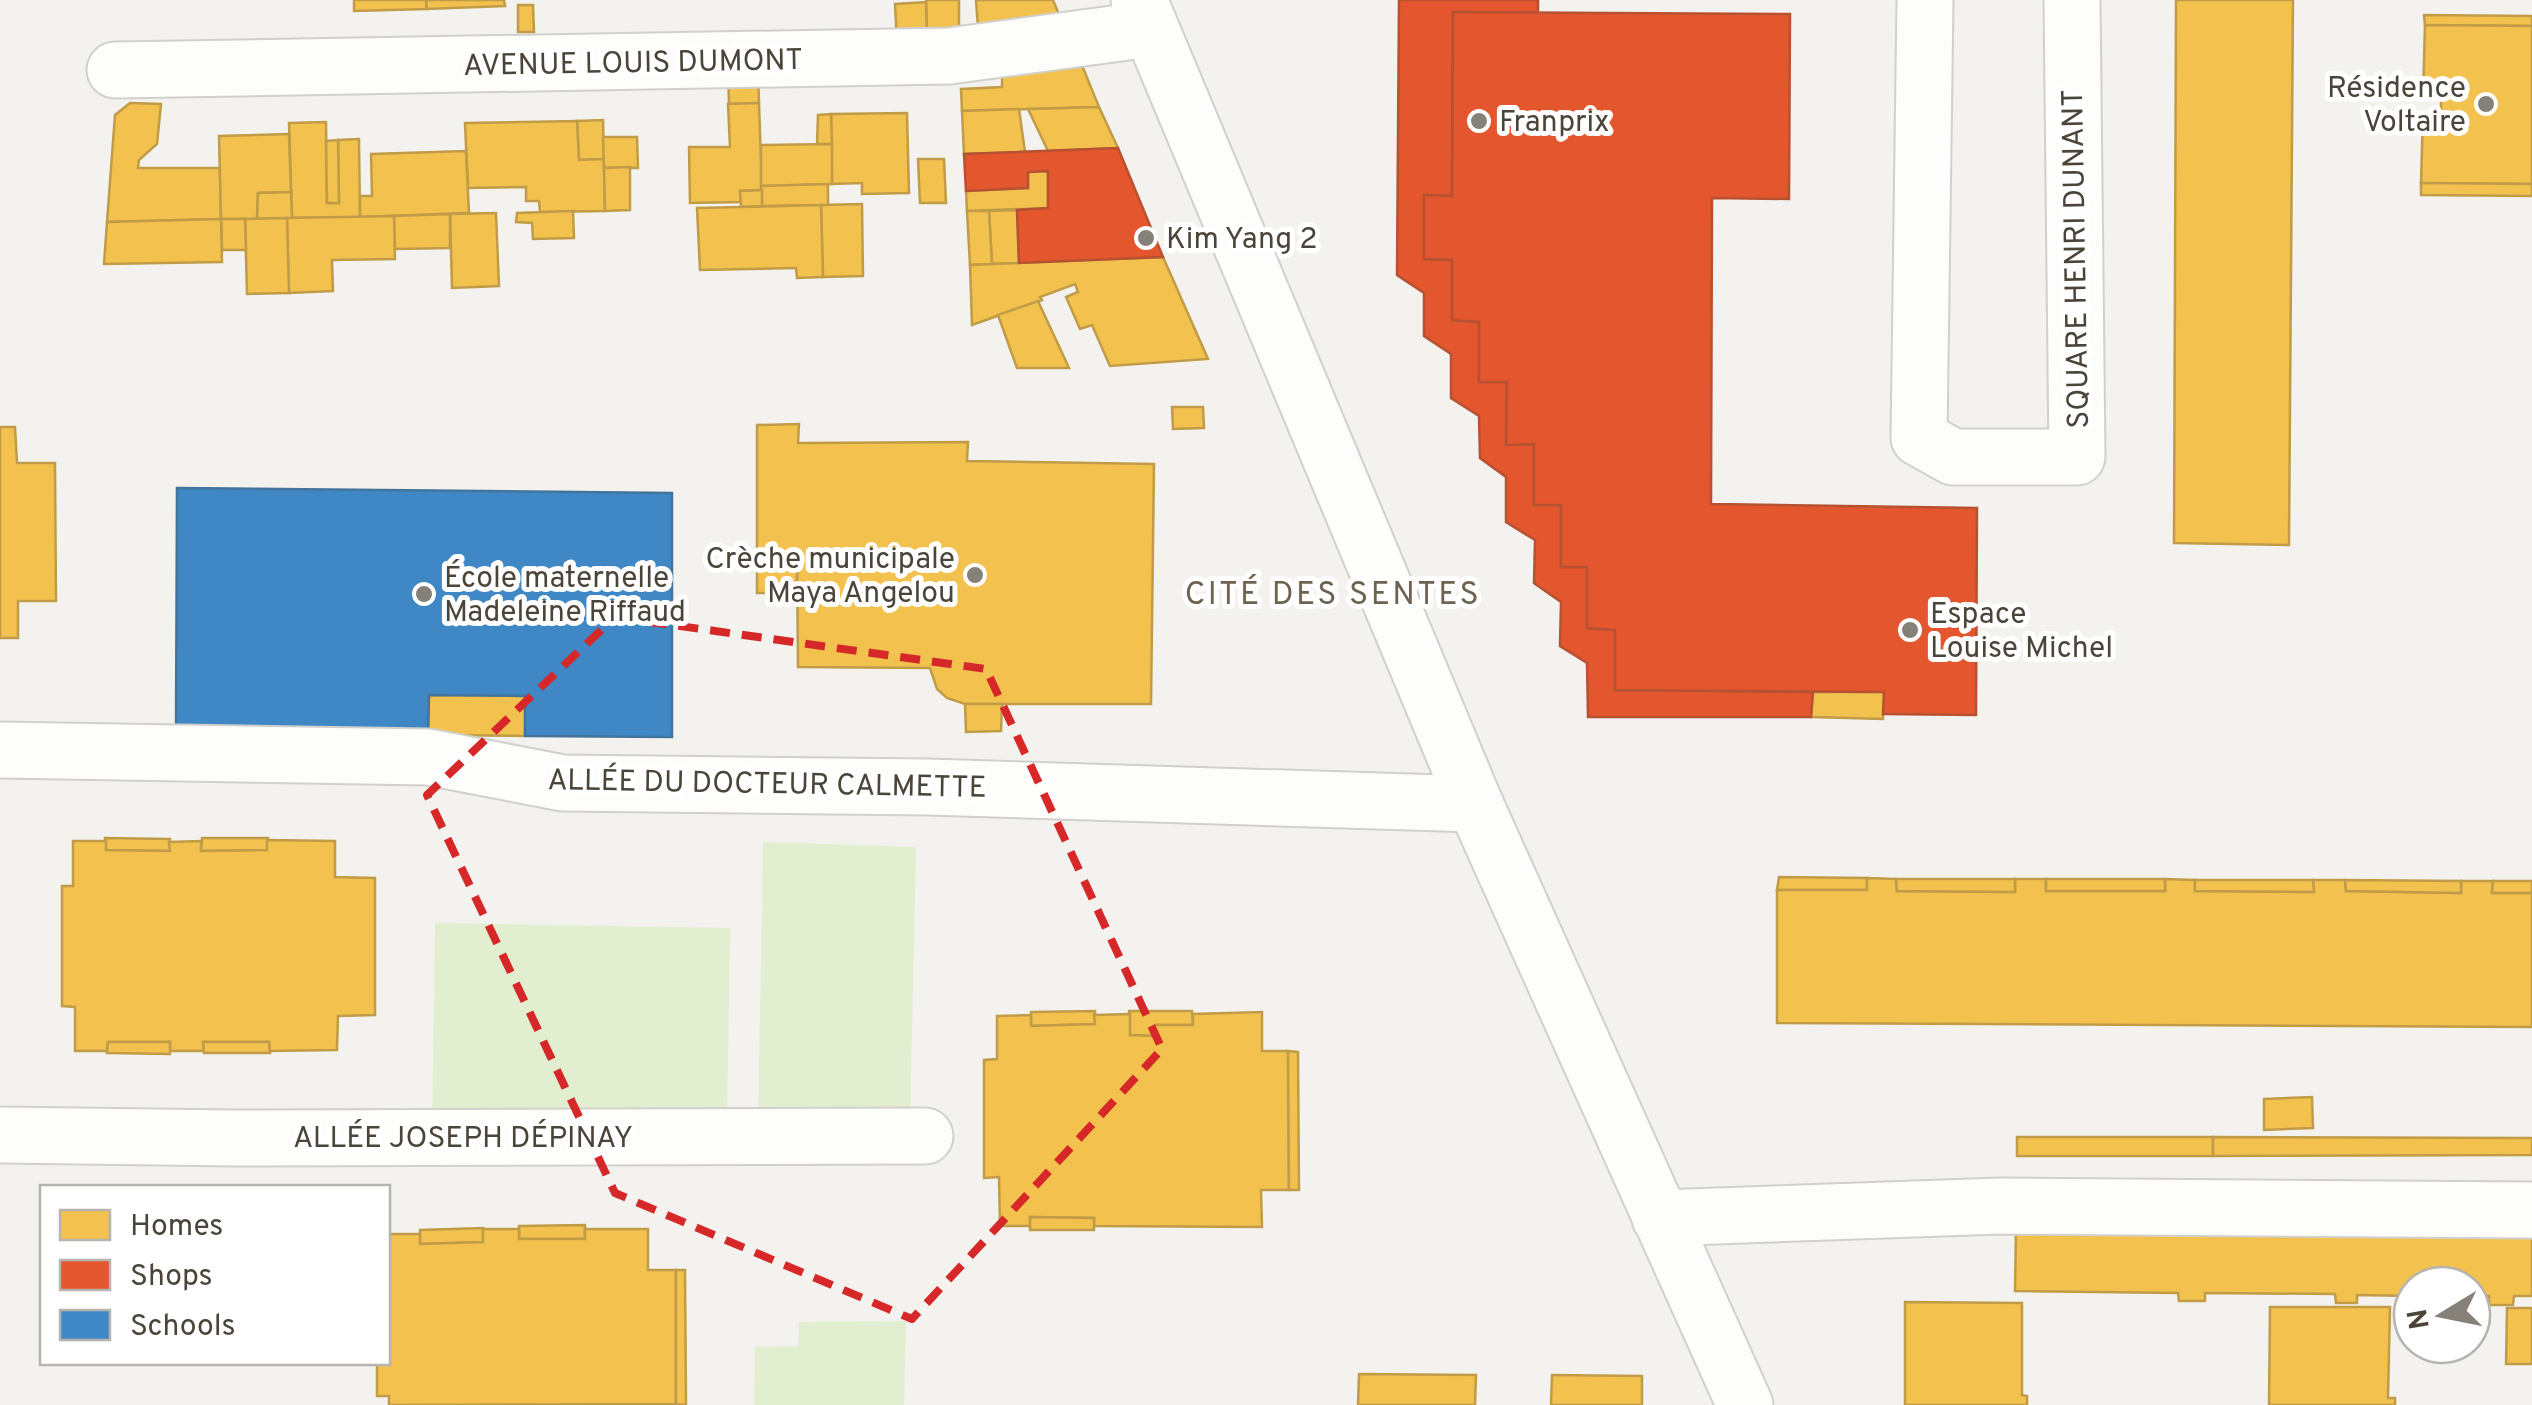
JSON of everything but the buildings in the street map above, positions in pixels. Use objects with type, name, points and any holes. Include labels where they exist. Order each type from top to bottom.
[{"type":"street","name":"SQUARE HENRI DUNANT","points":[[1924,0],[1919,438],[1954,457],[2077,458],[2072,0]]},
{"type":"street","name":"AVENUE LOUIS DUMONT","points":[[115,70],[949,56],[1144,15]]},
{"type":"street","points":[[1144,15],[1475,804],[1745,1405]]},
{"type":"street","name":"ALLÉE DU DOCTEUR CALMETTE","points":[[0,750],[428,757],[563,783],[928,787],[1475,804]]},
{"type":"street","name":"ALLÉE JOSEPH DÉPINAY","points":[[0,1135],[925,1136]]},
{"type":"street","points":[[1660,1218],[2000,1206],[2532,1210]]},
{"type":"highlighted area","points":[[615,617],[986,669],[1162,1049],[912,1319],[615,1193],[427,795]]},
{"type":"green space","points":[[763,842],[916,847],[910,1124],[758,1124]]},
{"type":"green space","points":[[435,923],[730,928],[727,1127],[432,1123]]},
{"type":"green space","points":[[906,1321],[904,1405],[754,1405],[755,1347],[798,1346],[799,1322]]},
{"type":"place","name":"Résidence Voltaire","points":[[2486,104]]},
{"type":"place","name":"Franprix","points":[[1479,121]]},
{"type":"place","name":"Kim Yang 2","points":[[1146,238]]},
{"type":"place","name":"Crèche municipale Maya Angelou","points":[[975,575]]},
{"type":"place","name":"École maternelle Madeleine Riffaud","points":[[424,594]]},
{"type":"place","name":"Espace Louise Michel","points":[[1910,630]]},
{"type":"district","name":"CITÉ DES SENTES","points":[[1333,593]]}]
